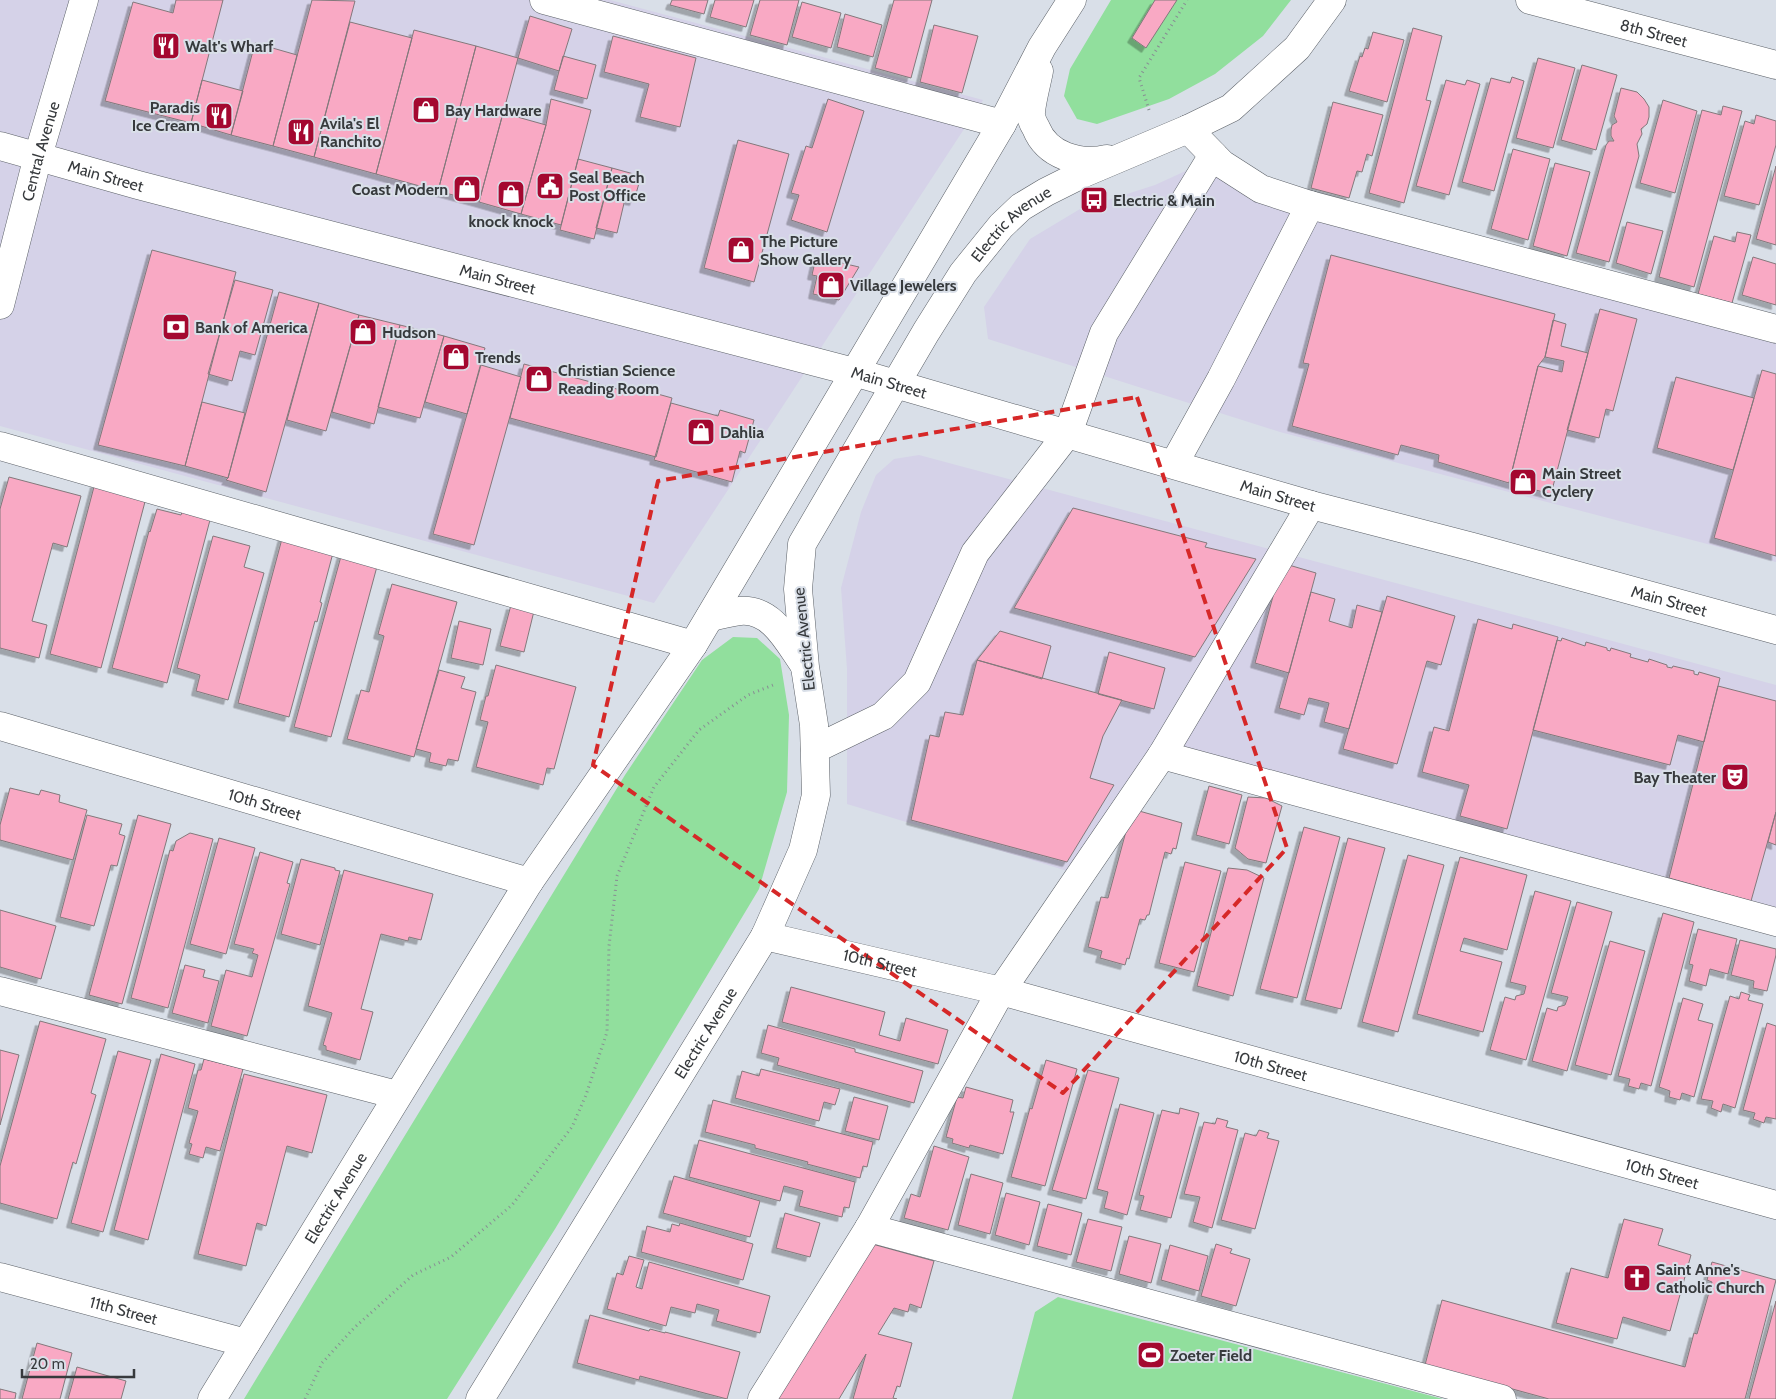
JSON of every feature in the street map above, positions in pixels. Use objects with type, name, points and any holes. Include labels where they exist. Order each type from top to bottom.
[{"type":"main road","name":"Central Avenue","points":[[0,305],[38,156],[84,0]]},
{"type":"main road","points":[[544,0],[1002,124]]},
{"type":"main road","name":"Electric Avenue","points":[[212,1399],[529,882],[693,645],[1002,124],[1042,47],[1072,0]]},
{"type":"main road","name":"Electric Avenue","points":[[480,1399],[765,936],[803,850],[816,795],[814,725],[805,666],[798,589],[802,544],[963,273],[1001,226],[1021,207],[1046,192],[1121,156],[1188,129],[1231,108],[1297,48],[1332,0]]},
{"type":"main road","name":"8th Street","points":[[1530,0],[1776,65]]},
{"type":"main road","points":[[1042,47],[1031,117],[1038,134],[1050,149],[1071,158],[1094,162],[1121,156]]},
{"type":"main road","points":[[1188,129],[1222,164],[1261,189],[1310,205],[1776,329]]},
{"type":"main road","name":"Main Street","points":[[0,146],[147,188],[854,372],[1311,505],[1474,547],[1776,630]]},
{"type":"main road","points":[[815,749],[884,716],[917,682],[975,553],[1068,433],[1104,333],[1213,155]]},
{"type":"main road","points":[[1174,464],[1222,379],[1310,205]]},
{"type":"main road","points":[[0,446],[693,645]]},
{"type":"main road","points":[[762,1399],[869,1228],[1001,991],[1162,755],[1311,505]]},
{"type":"main road","points":[[710,617],[742,611],[758,614],[777,626],[805,666]]},
{"type":"main road","name":"10th Street","points":[[0,726],[529,882]]},
{"type":"main road","points":[[1162,755],[1776,922]]},
{"type":"main road","name":"10th Street","points":[[765,936],[1001,991],[1776,1204]]},
{"type":"main road","points":[[0,991],[397,1095]]},
{"type":"main road","points":[[869,1228],[1502,1399]]},
{"type":"main road","name":"11th Street","points":[[0,1277],[246,1344]]},
{"type":"path","points":[[1150,113],[1139,78],[1187,0]]},
{"type":"path","points":[[304,1399],[322,1363],[354,1328],[413,1275],[451,1258],[512,1205],[572,1127],[586,1095],[607,1032],[609,946],[617,876],[654,787],[698,730],[748,695],[776,684]]},
{"type":"highlighted area","points":[[1137,397],[1287,848],[1063,1093],[593,765],[658,481]]},
{"type":"shaded area","points":[[0,0],[610,0],[983,100],[654,603],[0,426]]},
{"type":"shaded area","points":[[1227,152],[1278,186],[1776,320],[1776,562],[1280,432],[988,339],[984,307],[1030,239],[1080,209],[1155,185]]},
{"type":"shaded area","points":[[919,455],[1776,685],[1776,936],[1148,760],[1074,873],[847,804],[847,669],[841,588],[861,512],[876,475],[894,459]]},
{"type":"green space","points":[[1111,0],[1291,0],[1263,36],[1215,74],[1169,99],[1097,124],[1077,119],[1064,96],[1070,69]]},
{"type":"green space","points":[[733,637],[757,638],[780,659],[789,715],[787,792],[759,889],[555,1229],[447,1399],[244,1399],[625,775],[702,660]]},
{"type":"green space","name":"Zoeter Field","points":[[1058,1297],[1443,1399],[1012,1399],[1035,1312]]},
{"type":"building","name":"Walt's Wharf","points":[[176,0],[223,0],[191,123],[105,101],[133,2],[173,13]]},
{"type":"building","points":[[312,0],[355,1],[314,157],[273,146]]},
{"type":"building","points":[[672,0],[708,0],[704,14],[670,5]]},
{"type":"building","points":[[715,0],[754,0],[746,27],[710,17]]},
{"type":"building","points":[[760,0],[799,0],[787,45],[750,35]]},
{"type":"building","points":[[894,0],[932,0],[911,78],[875,68]]},
{"type":"building","points":[[1155,0],[1177,0],[1146,48],[1132,38]]},
{"type":"building","points":[[802,2],[841,13],[831,48],[792,37]]},
{"type":"building","points":[[845,14],[882,25],[873,57],[837,47]]},
{"type":"building","points":[[530,16],[572,29],[559,71],[518,58]]},
{"type":"building","points":[[350,22],[412,38],[376,174],[314,157]]},
{"type":"building","points":[[934,25],[978,36],[962,93],[920,82]]},
{"type":"building","points":[[1413,28],[1442,36],[1426,100],[1431,101],[1404,203],[1369,193]]},
{"type":"building","name":"Bay Hardware","points":[[414,30],[476,46],[438,191],[376,174]]},
{"type":"building","points":[[1373,32],[1404,40],[1387,102],[1349,91],[1360,56],[1362,57],[1365,48],[1368,49]]},
{"type":"building","points":[[613,36],[696,58],[680,127],[640,117],[649,84],[604,72]]},
{"type":"building","points":[[255,43],[297,55],[273,146],[231,135]]},
{"type":"building","points":[[476,46],[518,58],[479,202],[438,191]]},
{"type":"building","points":[[563,56],[596,65],[587,99],[554,90]]},
{"type":"building","points":[[1538,58],[1575,68],[1553,148],[1516,138]]},
{"type":"building","points":[[1582,65],[1617,75],[1596,150],[1561,140]]},
{"type":"building","points":[[1512,77],[1524,81],[1494,191],[1462,182],[1491,78],[1510,83]]},
{"type":"building","points":[[202,80],[243,91],[231,135],[191,123]]},
{"type":"building","points":[[1446,80],[1465,85],[1467,80],[1480,84],[1449,195],[1416,186]]},
{"type":"building","points":[[1621,88],[1637,92],[1644,99],[1649,107],[1649,117],[1647,124],[1641,129],[1642,134],[1637,144],[1639,156],[1609,262],[1576,253],[1606,145],[1609,141],[1614,141],[1611,136],[1611,130],[1612,125],[1617,122],[1614,116]]},
{"type":"building","name":"Seal Beach Post Office","points":[[551,99],[591,110],[561,225],[521,214],[546,125]]},
{"type":"building","points":[[828,99],[864,111],[827,232],[791,220],[799,195],[791,193],[806,146],[812,148]]},
{"type":"building","points":[[1663,100],[1697,111],[1675,193],[1640,183]]},
{"type":"building","points":[[1333,102],[1383,115],[1372,156],[1367,154],[1362,172],[1357,171],[1349,198],[1311,188]]},
{"type":"building","points":[[1723,106],[1742,111],[1694,287],[1659,277],[1702,110],[1721,115]]},
{"type":"building","points":[[503,113],[546,125],[521,214],[479,202]]},
{"type":"building","points":[[1756,115],[1776,121],[1776,145],[1759,205],[1724,196],[1745,121],[1754,124]]},
{"type":"building","points":[[738,140],[789,154],[754,282],[704,268]]},
{"type":"building","points":[[1513,149],[1550,159],[1528,240],[1491,229]]},
{"type":"building","points":[[578,159],[612,168],[594,239],[560,230]]},
{"type":"building","points":[[1555,163],[1590,172],[1567,256],[1533,246]]},
{"type":"building","points":[[1776,166],[1776,245],[1756,239]]},
{"type":"building","points":[[612,168],[641,176],[634,201],[625,199],[617,233],[596,228]]},
{"type":"building","points":[[1627,222],[1663,231],[1651,274],[1616,263]]},
{"type":"building","points":[[1737,232],[1751,235],[1732,303],[1698,294],[1714,236],[1735,242]]},
{"type":"building","name":"Bank of America","points":[[152,250],[236,272],[185,466],[98,445]]},
{"type":"building","points":[[1331,255],[1555,314],[1545,357],[1538,366],[1509,483],[1438,462],[1439,455],[1401,445],[1398,455],[1292,426],[1309,364],[1303,363]]},
{"type":"building","points":[[816,257],[859,267],[839,300],[813,294],[817,276],[812,275]]},
{"type":"building","points":[[1753,257],[1776,264],[1776,305],[1742,295]]},
{"type":"building","points":[[235,280],[273,290],[255,355],[240,351],[232,381],[208,374]]},
{"type":"building","points":[[279,292],[319,303],[266,492],[226,480]]},
{"type":"building","points":[[319,303],[359,315],[326,431],[287,420]]},
{"type":"building","points":[[1600,309],[1637,319],[1613,411],[1606,409],[1599,438],[1567,430]]},
{"type":"building","points":[[359,315],[400,325],[374,424],[332,412]]},
{"type":"building","points":[[1553,320],[1566,324],[1561,346],[1588,353],[1551,494],[1509,483],[1538,366],[1562,372],[1564,361],[1545,357]]},
{"type":"building","points":[[400,325],[444,336],[420,418],[378,407]]},
{"type":"building","points":[[444,336],[485,348],[467,414],[425,402]]},
{"type":"building","points":[[524,364],[628,392],[629,386],[672,398],[656,457],[510,418]]},
{"type":"building","points":[[481,365],[521,377],[474,545],[433,534]]},
{"type":"building","points":[[1762,370],[1776,374],[1776,556],[1714,538]]},
{"type":"building","points":[[1676,377],[1754,398],[1733,470],[1657,448]]},
{"type":"building","points":[[202,402],[245,413],[228,478],[185,466]]},
{"type":"building","points":[[671,403],[718,416],[720,410],[754,420],[745,453],[740,451],[732,482],[654,460]]},
{"type":"building","points":[[9,477],[81,496],[67,547],[53,543],[32,621],[47,625],[39,658],[0,648],[0,509]]},
{"type":"building","points":[[95,483],[146,498],[101,668],[50,654]]},
{"type":"building","points":[[1073,508],[1207,543],[1205,547],[1256,559],[1195,657],[1014,608]]},
{"type":"building","points":[[157,509],[181,515],[182,512],[210,520],[167,683],[112,668],[149,531]]},
{"type":"building","points":[[283,535],[334,549],[320,602],[322,603],[317,622],[315,621],[289,717],[238,703]]},
{"type":"building","points":[[213,536],[250,546],[244,567],[264,573],[228,700],[196,691],[200,675],[177,668]]},
{"type":"building","points":[[343,549],[379,559],[331,737],[294,727]]},
{"type":"building","points":[[1282,563],[1316,573],[1289,673],[1255,663]]},
{"type":"building","points":[[392,584],[457,602],[414,757],[347,739],[361,690],[369,692],[384,636],[378,634]]},
{"type":"building","points":[[1311,592],[1335,599],[1329,621],[1352,628],[1357,605],[1382,612],[1349,729],[1324,722],[1329,703],[1309,698],[1304,715],[1279,708]]},
{"type":"building","points":[[1387,596],[1455,616],[1441,665],[1427,661],[1397,764],[1343,749]]},
{"type":"building","points":[[511,605],[534,611],[524,652],[500,646]]},
{"type":"building","points":[[1478,619],[1512,629],[1513,624],[1558,637],[1507,829],[1460,816],[1469,785],[1422,772],[1434,727],[1449,731]]},
{"type":"building","points":[[459,621],[491,629],[483,665],[451,658]]},
{"type":"building","points":[[1000,631],[1051,646],[1042,679],[977,660]]},
{"type":"building","points":[[1562,638],[1585,646],[1586,642],[1607,648],[1610,651],[1611,648],[1631,654],[1630,657],[1648,662],[1649,659],[1667,665],[1667,667],[1672,668],[1673,666],[1694,671],[1694,674],[1698,675],[1699,672],[1720,678],[1704,742],[1678,735],[1670,765],[1533,730],[1557,640],[1561,641]]},
{"type":"building","points":[[1109,652],[1165,668],[1154,709],[1098,694]]},
{"type":"building","points":[[977,660],[1122,700],[1103,736],[1090,778],[1114,785],[1067,862],[911,820],[930,735],[939,737],[945,712],[963,715]]},
{"type":"building","points":[[496,665],[576,687],[554,769],[547,768],[543,785],[476,767],[488,722],[480,720]]},
{"type":"building","points":[[439,670],[465,677],[461,688],[476,692],[458,761],[448,759],[446,766],[429,762],[431,753],[416,749]]},
{"type":"building","name":"Bay Theater","points":[[1718,686],[1776,701],[1776,812],[1751,901],[1669,878]]},
{"type":"building","points":[[1209,786],[1242,795],[1229,844],[1196,835]]},
{"type":"building","points":[[10,788],[39,795],[41,790],[60,795],[59,802],[87,810],[73,860],[0,840],[0,825]]},
{"type":"building","points":[[1248,797],[1266,798],[1282,806],[1266,863],[1248,859],[1235,848]]},
{"type":"building","points":[[1132,809],[1182,823],[1176,849],[1173,848],[1171,854],[1165,852],[1149,915],[1147,915],[1145,920],[1140,919],[1129,959],[1127,958],[1125,965],[1100,958],[1102,951],[1088,947],[1101,897],[1108,898]]},
{"type":"building","points":[[1776,812],[1776,845],[1768,842]]},
{"type":"building","points":[[87,815],[122,824],[119,834],[125,836],[117,866],[111,865],[94,926],[60,917]]},
{"type":"building","points":[[138,815],[171,824],[122,1004],[89,995]]},
{"type":"building","points":[[1304,827],[1340,837],[1297,998],[1260,989]]},
{"type":"building","points":[[190,833],[213,839],[168,1008],[131,998],[170,850],[173,851],[176,841]]},
{"type":"building","points":[[219,838],[255,848],[226,954],[190,944]]},
{"type":"building","points":[[1348,838],[1385,848],[1341,1009],[1305,1000]]},
{"type":"building","points":[[260,852],[293,862],[287,883],[290,884],[247,1036],[211,1026],[226,970],[252,977],[258,955],[252,953],[254,949],[234,944]]},
{"type":"building","points":[[1408,855],[1444,865],[1398,1032],[1362,1022]]},
{"type":"building","points":[[1460,857],[1527,875],[1507,950],[1464,938],[1460,951],[1502,962],[1483,1032],[1417,1014]]},
{"type":"building","points":[[301,859],[340,871],[320,945],[281,934]]},
{"type":"building","points":[[1185,862],[1221,871],[1194,972],[1159,963]]},
{"type":"building","points":[[1228,868],[1247,870],[1264,878],[1233,996],[1197,986]]},
{"type":"building","points":[[344,870],[433,894],[421,940],[409,937],[408,941],[381,934],[361,1009],[373,1012],[360,1060],[326,1050],[326,1046],[323,1045],[332,1013],[308,1006]]},
{"type":"building","points":[[1535,891],[1571,901],[1526,1060],[1490,1050],[1505,997],[1515,1000],[1516,996],[1524,994],[1526,986],[1510,982]]},
{"type":"building","points":[[1577,902],[1612,912],[1567,1071],[1532,1061],[1547,1008],[1557,1011],[1558,1007],[1565,1005],[1568,997],[1551,993]]},
{"type":"building","points":[[0,910],[56,926],[41,979],[0,967]]},
{"type":"building","points":[[1663,913],[1694,922],[1651,1086],[1641,1083],[1639,1089],[1628,1086],[1630,1079],[1618,1076]]},
{"type":"building","points":[[1698,929],[1737,939],[1728,974],[1710,969],[1706,986],[1689,981],[1693,965],[1689,964]]},
{"type":"building","points":[[1740,940],[1776,949],[1767,991],[1753,988],[1754,981],[1731,975]]},
{"type":"building","points":[[1610,941],[1645,951],[1611,1075],[1575,1065]]},
{"type":"building","points":[[185,965],[205,970],[203,977],[219,981],[208,1023],[172,1013]]},
{"type":"building","points":[[791,987],[885,1012],[879,1035],[900,1041],[906,1018],[948,1030],[938,1064],[782,1022]]},
{"type":"building","points":[[1741,992],[1750,995],[1748,1000],[1763,1004],[1735,1108],[1723,1104],[1721,1112],[1711,1108],[1713,1101],[1701,1099],[1730,996],[1739,999]]},
{"type":"building","points":[[1683,998],[1703,1004],[1698,1020],[1713,1024],[1694,1097],[1682,1093],[1680,1100],[1669,1097],[1670,1091],[1659,1087]]},
{"type":"building","points":[[40,1021],[106,1039],[91,1093],[96,1095],[76,1164],[73,1162],[57,1219],[0,1203],[0,1166]]},
{"type":"building","points":[[1767,1023],[1776,1026],[1776,1119],[1766,1117],[1764,1123],[1753,1119],[1755,1113],[1743,1110]]},
{"type":"building","points":[[768,1025],[855,1049],[855,1052],[923,1071],[914,1103],[777,1065],[779,1058],[761,1053]]},
{"type":"building","points":[[0,1050],[19,1055],[0,1125]]},
{"type":"building","points":[[118,1051],[151,1060],[103,1232],[71,1223]]},
{"type":"building","points":[[161,1054],[195,1064],[148,1240],[114,1230]]},
{"type":"building","points":[[204,1059],[243,1069],[220,1151],[206,1147],[203,1158],[189,1154],[192,1144],[189,1143],[198,1111],[188,1108],[198,1070],[201,1070]]},
{"type":"building","points":[[1046,1060],[1077,1069],[1045,1186],[1011,1177],[1030,1108],[1032,1109]]},
{"type":"building","points":[[761,1069],[840,1089],[835,1105],[824,1102],[819,1121],[735,1098],[742,1071],[759,1076]]},
{"type":"building","points":[[1088,1070],[1119,1078],[1086,1199],[1052,1190]]},
{"type":"building","points":[[244,1074],[327,1095],[312,1153],[287,1146],[266,1226],[257,1223],[246,1266],[198,1254]]},
{"type":"building","points":[[966,1087],[1013,1100],[1010,1112],[1014,1112],[1003,1154],[970,1145],[969,1148],[952,1143],[953,1139],[946,1137],[957,1097],[963,1098]]},
{"type":"building","points":[[854,1097],[888,1106],[879,1140],[845,1131]]},
{"type":"building","points":[[713,1100],[873,1142],[867,1167],[863,1166],[860,1178],[755,1148],[755,1145],[705,1132]]},
{"type":"building","points":[[1120,1104],[1154,1113],[1127,1215],[1104,1208],[1108,1192],[1097,1189]]},
{"type":"building","points":[[1180,1108],[1199,1113],[1171,1218],[1140,1210],[1144,1196],[1139,1195],[1162,1110],[1179,1114]]},
{"type":"building","points":[[1217,1118],[1228,1121],[1226,1127],[1238,1130],[1212,1228],[1193,1222],[1200,1197],[1184,1194],[1204,1122],[1215,1124]]},
{"type":"building","points":[[1259,1130],[1269,1133],[1267,1138],[1279,1141],[1255,1229],[1221,1220],[1245,1133],[1256,1136]]},
{"type":"building","points":[[699,1140],[855,1182],[849,1208],[844,1207],[842,1217],[799,1206],[803,1191],[784,1186],[780,1201],[689,1177]]},
{"type":"building","points":[[934,1146],[969,1157],[948,1230],[904,1218],[911,1194],[920,1197]]},
{"type":"building","points":[[971,1174],[1003,1183],[990,1234],[958,1225]]},
{"type":"building","points":[[674,1176],[760,1201],[750,1237],[663,1213]]},
{"type":"building","points":[[1006,1193],[1040,1202],[1029,1245],[995,1235]]},
{"type":"building","points":[[1048,1204],[1082,1213],[1071,1255],[1037,1246]]},
{"type":"building","points":[[785,1213],[820,1223],[810,1257],[776,1248]]},
{"type":"building","points":[[1088,1219],[1122,1227],[1111,1271],[1076,1262]]},
{"type":"building","points":[[1624,1219],[1663,1229],[1658,1245],[1691,1255],[1670,1331],[1623,1317],[1617,1339],[1556,1323],[1571,1268],[1608,1278]]},
{"type":"building","points":[[680,1223],[753,1244],[743,1280],[641,1252],[647,1226],[670,1232],[672,1224],[679,1226]]},
{"type":"building","points":[[1129,1236],[1161,1244],[1151,1283],[1119,1274]]},
{"type":"building","points":[[865,1242],[934,1261],[921,1308],[910,1304],[908,1312],[894,1308],[878,1334],[912,1343],[900,1387],[897,1386],[893,1398],[897,1399],[853,1399],[866,1354],[839,1399],[776,1399]]},
{"type":"building","points":[[1216,1244],[1232,1249],[1230,1253],[1250,1259],[1236,1306],[1201,1296]]},
{"type":"building","points":[[1170,1245],[1208,1256],[1199,1291],[1161,1280]]},
{"type":"building","points":[[629,1256],[644,1260],[636,1287],[642,1289],[649,1262],[770,1296],[760,1333],[716,1321],[719,1310],[697,1304],[695,1313],[671,1307],[666,1326],[607,1309],[617,1273],[623,1275]]},
{"type":"building","points":[[1712,1262],[1776,1280],[1745,1399],[1549,1399],[1425,1365],[1442,1300],[1685,1367],[1694,1333],[1697,1334],[1712,1282],[1707,1280]]},
{"type":"building","points":[[1776,1301],[1776,1399],[1749,1399]]},
{"type":"building","points":[[590,1315],[740,1352],[727,1399],[640,1376],[639,1380],[577,1363]]},
{"type":"building","points":[[37,1343],[72,1353],[60,1399],[22,1399]]},
{"type":"building","points":[[77,1367],[126,1381],[121,1399],[68,1399]]},
{"type":"building","points":[[0,1389],[16,1393],[15,1399],[0,1399]]},
{"type":"place","name":"Walt's Wharf","points":[[166,46]]},
{"type":"place","name":"Bay Hardware","points":[[426,110]]},
{"type":"place","name":"Paradis Ice Cream","points":[[219,116]]},
{"type":"place","name":"Avila's El Ranchito","points":[[301,132]]},
{"type":"place","name":"Seal Beach Post Office","points":[[550,186]]},
{"type":"place","name":"Coast Modern","points":[[467,189]]},
{"type":"place","name":"knock knock","points":[[511,194]]},
{"type":"place","name":"Electric & Main","points":[[1094,200]]},
{"type":"place","name":"The Picture Show Gallery","points":[[741,250]]},
{"type":"place","name":"Village Jewelers","points":[[831,285]]},
{"type":"place","name":"Bank of America","points":[[176,327]]},
{"type":"place","name":"Hudson","points":[[363,332]]},
{"type":"place","name":"Trends","points":[[456,357]]},
{"type":"place","name":"Christian Science Reading Room","points":[[539,379]]},
{"type":"place","name":"Dahlia","points":[[701,432]]},
{"type":"place","name":"Main Street Cyclery","points":[[1523,482]]},
{"type":"place","name":"Bay Theater","points":[[1735,777]]},
{"type":"place","name":"Saint Anne's Catholic Church","points":[[1637,1278]]},
{"type":"place","name":"Zoeter Field","points":[[1151,1355]]}]
